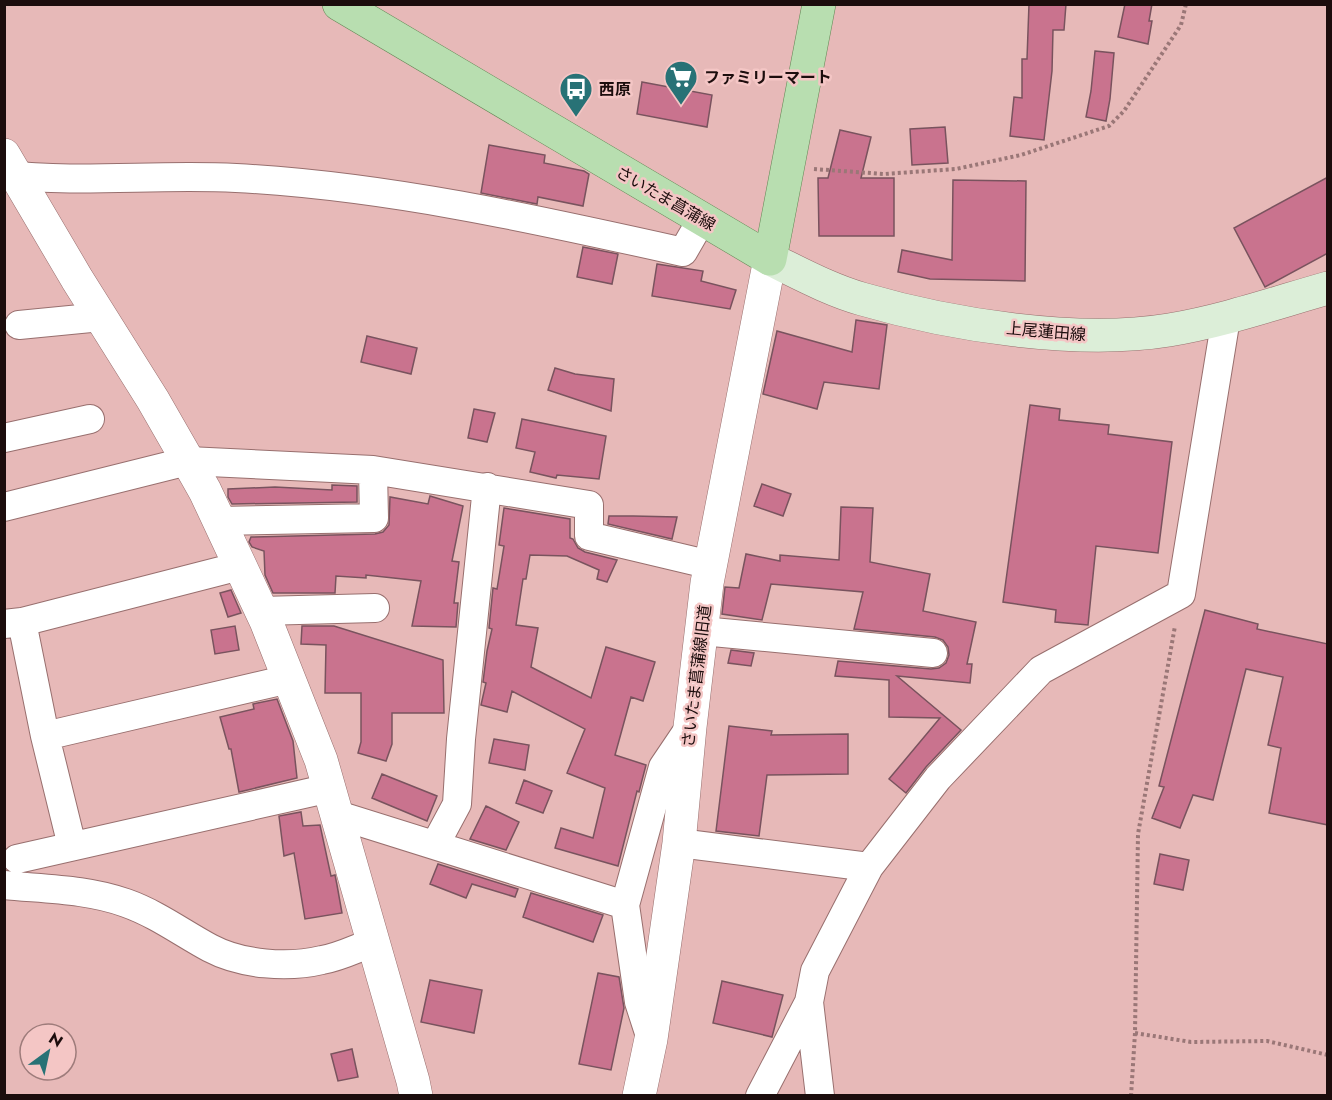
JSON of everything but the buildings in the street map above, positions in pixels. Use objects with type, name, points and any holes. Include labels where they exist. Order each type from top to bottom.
[{"type":"main road","name":"さいたま菖蒲線","points":[[339,4],[770,259]]},
{"type":"main road","points":[[770,259],[819,4]]},
{"type":"main road","name":"上尾蓮田線","points":[[770,259],[860,299],[977,324],[1038,332],[1108,337],[1168,330],[1226,318],[1328,288]]},
{"type":"street","points":[[8,168],[235,178],[371,190],[476,208],[682,252],[702,219]]},
{"type":"street","points":[[8,168],[153,400],[219,521],[261,611],[321,760],[416,1095]]},
{"type":"street","name":"さいたま菖蒲線旧道","points":[[639,1095],[651,1039],[679,843],[690,727],[711,565],[770,259]]},
{"type":"street","points":[[20,326],[101,317]]},
{"type":"street","points":[[760,1095],[808,1002],[815,971],[869,867],[938,778],[1041,670],[1181,594],[1226,318]]},
{"type":"street","points":[[4,438],[90,419]]},
{"type":"street","points":[[4,507],[188,462],[373,470],[589,505],[589,536],[711,565]]},
{"type":"street","points":[[219,521],[374,518],[373,470]]},
{"type":"street","points":[[435,845],[457,804],[462,727],[487,487]]},
{"type":"street","points":[[72,846],[45,736],[13,623],[240,566]]},
{"type":"street","points":[[261,611],[375,608]]},
{"type":"street","points":[[702,631],[933,653]]},
{"type":"street","points":[[45,736],[289,680]]},
{"type":"street","points":[[651,1039],[639,1002],[625,905],[663,767],[690,727]]},
{"type":"street","points":[[17,859],[72,846],[334,801],[435,845],[625,905]]},
{"type":"street","points":[[679,843],[869,867]]},
{"type":"street","points":[[4,885],[102,896],[126,903],[155,914],[213,950],[244,960],[285,964],[323,960],[374,942]]},
{"type":"street","points":[[808,1002],[820,1095]]},
{"type":"path","points":[[789,167],[884,174],[956,169],[1021,155],[1109,126],[1124,111],[1181,25],[1186,4]]},
{"type":"path","points":[[1131,1095],[1135,1032],[1138,834],[1181,594]]},
{"type":"path","points":[[1135,1032],[1191,1042],[1267,1041],[1328,1055]]},
{"type":"place","name":"ファミリーマート","points":[[681,106]]},
{"type":"place","name":"西原","points":[[576,118]]}]
